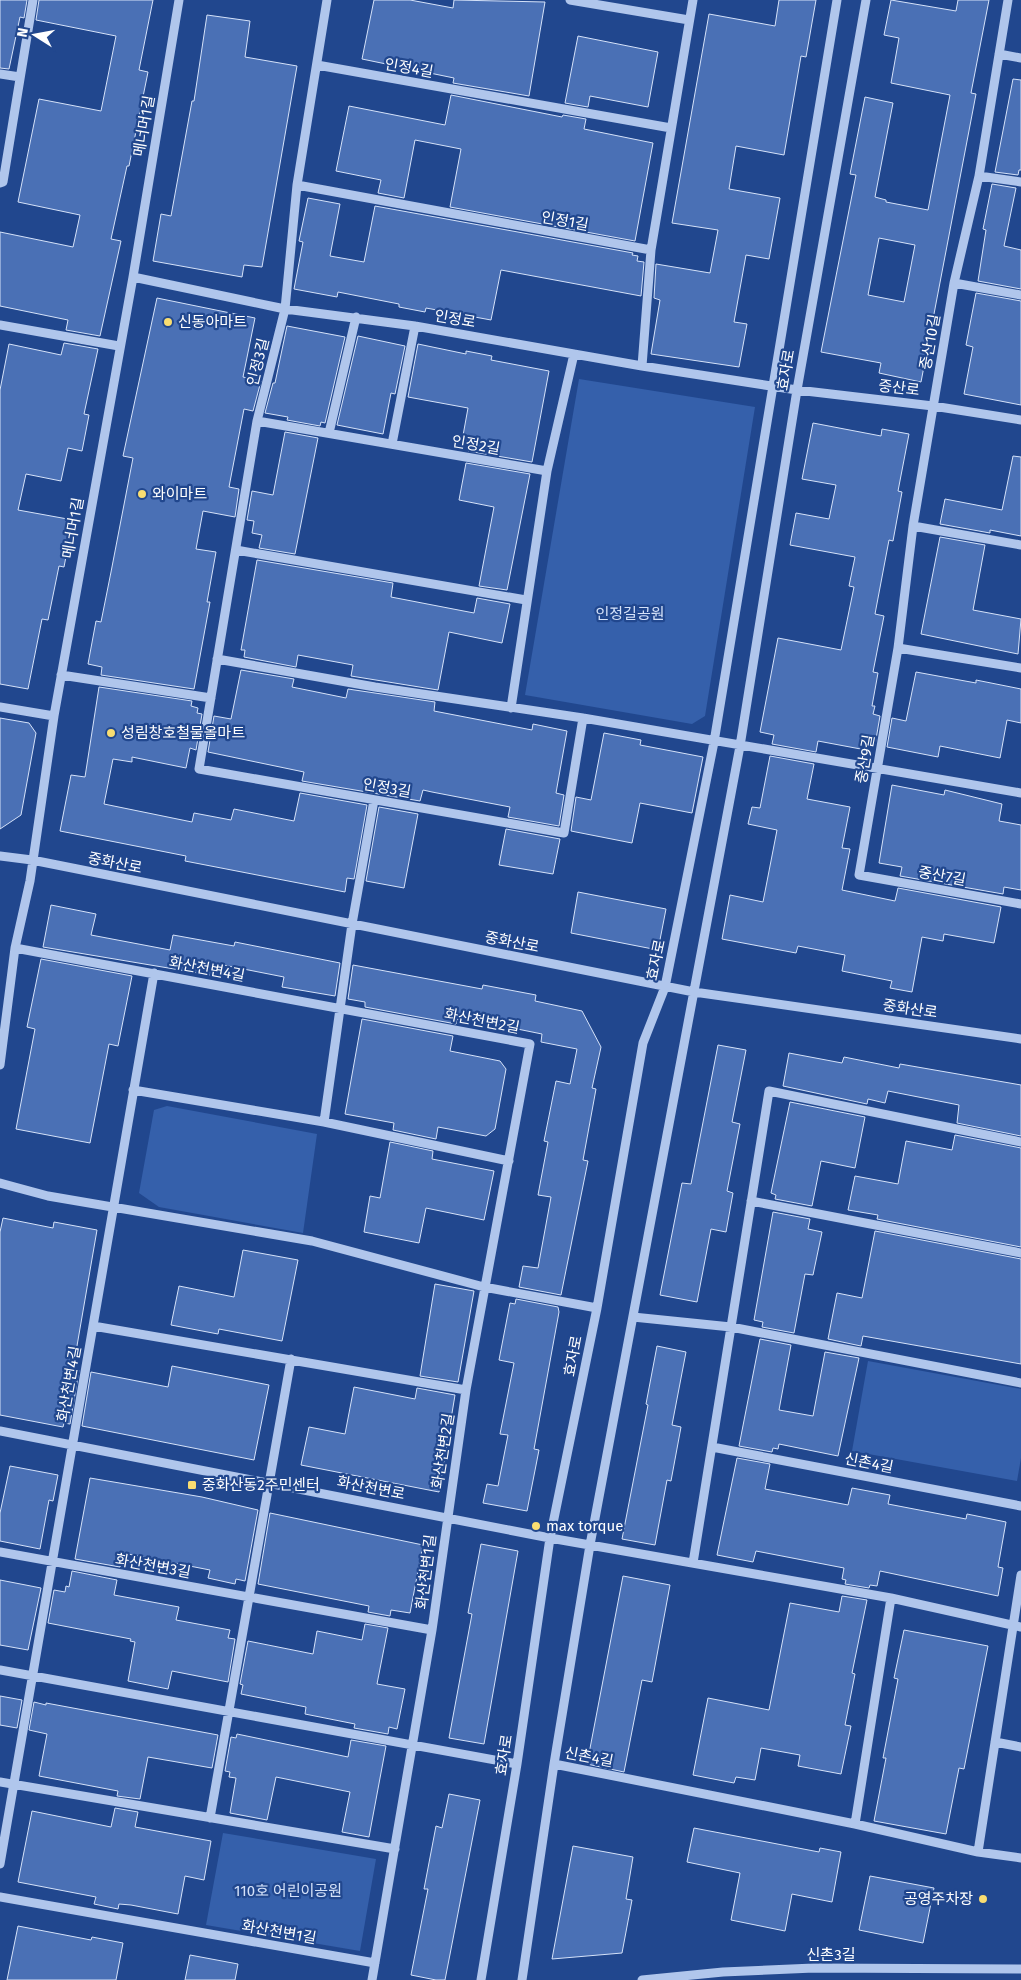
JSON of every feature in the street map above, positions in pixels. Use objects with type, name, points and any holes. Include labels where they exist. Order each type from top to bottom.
[{"type":"street","points":[[0,183],[4,182],[33,0]]},
{"type":"street","name":"메너머1길","points":[[0,1065],[15,948],[32,860],[61,675],[133,277],[179,0]]},
{"type":"street","points":[[285,309],[296,185],[328,0]]},
{"type":"street","points":[[570,0],[689,20]]},
{"type":"street","points":[[642,366],[651,250],[693,0]]},
{"type":"street","name":"효자로","points":[[481,1980],[517,1764],[550,1538],[597,1308],[643,1043],[665,987],[714,742],[837,0]]},
{"type":"street","name":"효자로","points":[[522,1980],[554,1764],[590,1546],[740,746],[797,390],[866,0]]},
{"type":"street","name":"중산10길","points":[[933,406],[954,283],[979,176],[1008,0]]},
{"type":"street","points":[[1000,54],[1021,58]]},
{"type":"street","name":"인정4길","points":[[317,65],[671,128]]},
{"type":"street","points":[[0,74],[20,77]]},
{"type":"street","points":[[979,176],[1021,182]]},
{"type":"street","name":"인정1길","points":[[296,185],[651,250]]},
{"type":"street","name":"인정로","points":[[133,277],[285,309],[415,326],[642,366],[774,386]]},
{"type":"street","points":[[954,283],[1021,295]]},
{"type":"street","name":"인정3길","points":[[285,309],[257,421],[199,769],[564,833],[583,718]]},
{"type":"street","points":[[329,433],[356,317]]},
{"type":"street","points":[[0,325],[119,346]]},
{"type":"street","points":[[257,421],[396,445],[415,326]]},
{"type":"street","points":[[511,708],[546,471],[574,354]]},
{"type":"street","name":"중산로","points":[[774,386],[933,406],[1021,420]]},
{"type":"street","name":"중산9길","points":[[859,875],[898,648],[913,526],[933,406]]},
{"type":"street","name":"인정2길","points":[[396,445],[546,471]]},
{"type":"street","points":[[913,526],[1021,545]]},
{"type":"street","points":[[236,550],[526,600]]},
{"type":"street","points":[[898,648],[1021,668]]},
{"type":"street","points":[[217,660],[375,687],[583,718],[714,742],[1021,793]]},
{"type":"street","points":[[61,675],[211,698]]},
{"type":"street","points":[[0,707],[54,716]]},
{"type":"street","points":[[324,1122],[352,924],[374,800]]},
{"type":"street","name":"중화산로","points":[[0,856],[32,860],[665,987],[1021,1039]]},
{"type":"street","name":"중산7길","points":[[859,875],[1021,904]]},
{"type":"street","points":[[15,948],[154,973]]},
{"type":"street","name":"화산천변4길","points":[[72,1447],[154,973],[341,1008]]},
{"type":"street","name":"화산천변2길","points":[[341,1008],[530,1044],[484,1287],[447,1517]]},
{"type":"street","points":[[133,1090],[324,1122],[509,1161]]},
{"type":"street","points":[[693,1562],[769,1091],[1021,1142]]},
{"type":"street","points":[[0,1183],[48,1196],[312,1241],[484,1287],[597,1308]]},
{"type":"street","points":[[752,1202],[1021,1253]]},
{"type":"street","points":[[633,1317],[731,1327],[1021,1383]]},
{"type":"street","points":[[92,1326],[466,1390]]},
{"type":"street","points":[[210,1818],[291,1359]]},
{"type":"street","name":"화산천변로","points":[[0,1431],[72,1447],[447,1517],[590,1546]]},
{"type":"street","name":"신촌4길","points":[[712,1446],[1021,1506]]},
{"type":"street","points":[[0,1864],[72,1447]]},
{"type":"street","name":"화산천변1길","points":[[372,1980],[432,1630],[447,1517]]},
{"type":"street","points":[[590,1546],[693,1562],[891,1598],[1017,1627]]},
{"type":"street","name":"화산천변3길","points":[[0,1552],[249,1597]]},
{"type":"street","points":[[978,1852],[995,1742],[1017,1627],[1021,1576]]},
{"type":"street","name":"화산천변1길","points":[[249,1597],[432,1630]]},
{"type":"street","points":[[855,1824],[891,1598]]},
{"type":"street","points":[[0,1670],[517,1764]]},
{"type":"street","points":[[995,1742],[1021,1747]]},
{"type":"street","name":"신촌4길","points":[[554,1764],[855,1824],[978,1852],[1021,1858]]},
{"type":"street","points":[[0,1782],[394,1849]]},
{"type":"street","name":"화산천변1길","points":[[0,1897],[375,1963]]},
{"type":"street","name":"신촌3길","points":[[642,1980],[723,1972],[814,1968],[1021,1969]]},
{"type":"green space","name":"인정길공원","points":[[579,379],[755,407],[705,716],[692,724],[525,695]]},
{"type":"green space","points":[[167,1106],[317,1134],[303,1233],[159,1207],[139,1193],[154,1110]]},
{"type":"green space","points":[[868,1361],[1021,1389],[1021,1458],[1017,1481],[852,1451]]},
{"type":"green space","name":"110호 어린이공원","points":[[223,1833],[376,1859],[360,1951],[206,1925]]},
{"type":"building","points":[[0,0],[27,0],[24,18],[20,17],[9,69],[0,68]]},
{"type":"building","points":[[39,0],[153,0],[139,70],[148,72],[129,166],[127,166],[111,239],[121,241],[100,336],[66,330],[68,320],[0,306],[0,232],[73,247],[80,215],[18,202],[39,99],[101,111],[116,36],[36,20]]},
{"type":"building","points":[[374,0],[410,0],[453,8],[454,0],[545,2],[529,96],[453,83],[454,78],[362,59]]},
{"type":"building","points":[[779,0],[816,0],[806,57],[801,56],[784,155],[736,146],[729,189],[780,198],[769,259],[746,255],[734,322],[747,324],[739,367],[651,354],[660,300],[654,298],[656,264],[710,273],[718,230],[672,223],[709,14],[775,26]]},
{"type":"building","points":[[891,0],[956,11],[958,0],[989,0],[971,93],[976,94],[921,382],[879,373],[881,363],[821,352],[856,175],[850,174],[865,97],[893,103],[875,197],[886,200],[886,202],[928,210],[950,95],[891,83],[899,38],[884,35]],"holes":[[[879,238],[915,245],[904,302],[868,295]]]},
{"type":"building","points":[[207,15],[250,21],[245,57],[297,66],[262,267],[244,265],[242,277],[153,261],[161,214],[171,216],[192,101],[194,101]]},
{"type":"building","points":[[578,36],[658,52],[648,107],[590,96],[588,107],[565,103]]},
{"type":"building","points":[[1013,79],[1021,80],[1021,170],[1019,170],[1018,175],[995,172]]},
{"type":"building","points":[[451,95],[562,117],[563,115],[586,119],[584,129],[653,143],[635,241],[450,207],[461,149],[415,140],[404,198],[378,193],[381,180],[336,171],[349,106],[445,125]]},
{"type":"building","points":[[992,184],[1016,188],[1004,246],[1021,250],[1021,289],[978,281],[986,230],[983,229]]},
{"type":"building","points":[[308,198],[340,204],[330,256],[364,262],[375,206],[633,253],[632,255],[638,256],[637,261],[644,262],[641,296],[501,270],[491,320],[426,308],[425,312],[399,307],[399,304],[338,292],[337,297],[294,289],[303,242],[299,241]]},
{"type":"building","points":[[976,293],[1021,301],[1021,405],[964,394],[973,347],[966,345]]},
{"type":"building","points":[[157,298],[255,318],[243,377],[261,381],[253,411],[244,409],[229,487],[239,489],[235,517],[203,511],[196,549],[216,552],[207,602],[210,602],[194,689],[101,675],[102,667],[88,664],[96,621],[101,622],[133,458],[123,456]]},
{"type":"building","points":[[287,326],[345,337],[325,423],[321,422],[320,426],[287,420],[288,417],[265,413],[273,383],[275,383]]},
{"type":"building","points":[[358,336],[405,346],[395,394],[391,393],[383,434],[337,425]]},
{"type":"building","points":[[64,343],[98,349],[84,414],[89,415],[82,451],[68,448],[61,481],[26,474],[18,510],[73,520],[64,567],[59,566],[48,620],[42,619],[28,689],[0,684],[0,390],[9,344],[61,355]]},
{"type":"building","points":[[418,344],[466,354],[466,351],[492,356],[491,360],[549,371],[532,462],[468,451],[470,443],[462,441],[468,408],[408,397]]},
{"type":"building","points":[[813,423],[881,436],[882,429],[909,434],[898,491],[902,492],[893,541],[889,540],[875,614],[884,616],[873,672],[878,673],[872,706],[875,706],[873,714],[880,716],[875,745],[867,744],[866,750],[818,741],[816,752],[772,744],[774,735],[760,732],[778,638],[841,650],[854,587],[849,586],[855,557],[790,545],[796,513],[829,519],[836,485],[802,479]]},
{"type":"building","points":[[285,432],[318,438],[295,554],[259,548],[262,535],[252,533],[254,521],[247,520],[252,491],[273,495]]},
{"type":"building","points":[[1013,456],[1021,457],[1021,536],[990,530],[990,533],[940,524],[945,499],[1002,510]]},
{"type":"building","points":[[466,463],[530,474],[507,590],[479,586],[494,507],[459,500]]},
{"type":"building","points":[[940,537],[985,545],[973,610],[1021,619],[1018,654],[921,634]]},
{"type":"building","points":[[257,560],[393,583],[391,597],[474,613],[477,598],[510,604],[502,643],[449,632],[438,690],[351,676],[353,665],[298,655],[296,667],[244,657],[245,650],[241,650]]},
{"type":"building","points":[[241,670],[294,679],[292,687],[346,698],[348,689],[435,702],[434,711],[532,730],[533,724],[567,731],[556,793],[564,795],[559,826],[508,817],[510,807],[423,790],[420,801],[302,781],[304,772],[208,752],[214,716],[231,719]]},
{"type":"building","points":[[916,672],[976,683],[976,680],[1021,689],[1021,723],[1007,720],[1000,758],[940,746],[938,757],[887,747],[892,718],[906,721]]},
{"type":"building","points":[[99,687],[192,701],[191,706],[198,708],[197,713],[202,714],[196,750],[190,748],[186,768],[132,757],[132,762],[113,759],[104,804],[192,822],[194,813],[231,820],[234,809],[294,821],[300,793],[367,805],[354,879],[347,878],[345,892],[185,861],[186,856],[60,831],[71,775],[85,777]]},
{"type":"building","points":[[0,718],[29,723],[36,733],[21,815],[0,829]]},
{"type":"building","points":[[604,733],[641,740],[640,745],[703,757],[692,813],[640,803],[632,843],[571,831],[576,797],[591,800]]},
{"type":"building","points":[[770,756],[814,764],[807,799],[850,807],[842,848],[850,849],[842,890],[895,901],[898,888],[1001,907],[994,943],[944,934],[943,941],[922,937],[912,992],[890,988],[892,981],[842,971],[845,955],[798,946],[796,953],[722,939],[730,895],[763,902],[777,830],[748,824],[752,807],[760,808]]},
{"type":"building","points":[[892,785],[944,795],[945,790],[1002,804],[999,821],[1021,825],[1021,890],[1004,887],[1003,894],[900,876],[902,867],[879,863]]},
{"type":"building","points":[[379,807],[418,814],[404,888],[366,881]]},
{"type":"building","points":[[506,829],[560,839],[553,874],[499,865]]},
{"type":"building","points":[[578,892],[666,909],[658,950],[571,933]]},
{"type":"building","points":[[51,905],[96,914],[91,935],[170,950],[173,935],[234,946],[235,942],[340,963],[335,996],[282,987],[284,977],[218,964],[216,976],[43,947]]},
{"type":"building","points":[[41,959],[132,976],[118,1046],[109,1044],[90,1143],[16,1129],[35,1029],[27,1027]]},
{"type":"building","points":[[353,965],[482,989],[483,985],[536,995],[535,1001],[582,1011],[601,1047],[592,1088],[596,1089],[583,1160],[588,1161],[561,1295],[519,1287],[523,1266],[538,1268],[551,1197],[538,1195],[548,1142],[544,1141],[556,1081],[570,1084],[577,1049],[541,1042],[542,1034],[463,1018],[462,1021],[457,1019],[456,1024],[365,1007],[365,1002],[348,999]]},
{"type":"building","points":[[362,1019],[453,1036],[450,1051],[500,1061],[506,1069],[495,1129],[486,1136],[438,1127],[436,1139],[393,1130],[394,1123],[345,1114]]},
{"type":"building","points":[[718,1045],[746,1050],[732,1122],[740,1124],[727,1191],[733,1193],[726,1232],[711,1229],[697,1302],[660,1295],[682,1183],[691,1184]]},
{"type":"building","points":[[789,1053],[842,1063],[844,1057],[899,1068],[900,1064],[1021,1085],[1021,1136],[957,1123],[959,1105],[888,1091],[885,1103],[868,1099],[867,1104],[783,1086]]},
{"type":"building","points":[[790,1102],[865,1117],[855,1168],[821,1161],[812,1206],[775,1199],[776,1195],[771,1193]]},
{"type":"building","points":[[955,1135],[1021,1148],[1021,1247],[877,1219],[878,1215],[848,1210],[855,1176],[898,1184],[906,1141],[952,1150]]},
{"type":"building","points":[[390,1142],[433,1151],[432,1159],[494,1171],[484,1220],[426,1208],[419,1243],[364,1232],[370,1196],[380,1198]]},
{"type":"building","points":[[773,1212],[810,1219],[808,1229],[822,1232],[813,1275],[805,1274],[794,1333],[762,1327],[763,1322],[754,1320]]},
{"type":"building","points":[[3,1218],[53,1228],[54,1222],[97,1230],[73,1369],[79,1370],[70,1424],[64,1423],[63,1427],[0,1415],[0,1232]]},
{"type":"building","points":[[875,1231],[1021,1259],[1021,1364],[863,1336],[861,1346],[828,1339],[837,1293],[862,1298]]},
{"type":"building","points":[[243,1250],[298,1260],[282,1341],[219,1329],[218,1334],[171,1325],[179,1286],[234,1297]]},
{"type":"building","points":[[435,1284],[474,1291],[458,1382],[420,1376]]},
{"type":"building","points":[[516,1299],[558,1307],[559,1312],[534,1449],[539,1450],[527,1511],[483,1503],[487,1484],[498,1486],[508,1435],[500,1434],[514,1363],[499,1360],[510,1303],[515,1304]]},
{"type":"building","points":[[760,1339],[791,1345],[779,1410],[813,1416],[825,1352],[859,1358],[838,1456],[779,1444],[778,1449],[773,1448],[772,1452],[739,1446]]},
{"type":"building","points":[[657,1346],[686,1352],[672,1425],[681,1427],[671,1481],[667,1480],[655,1545],[622,1539],[648,1405],[646,1404]]},
{"type":"building","points":[[172,1366],[269,1385],[254,1460],[82,1426],[91,1372],[168,1387]]},
{"type":"building","points":[[354,1387],[415,1399],[417,1388],[455,1395],[439,1492],[301,1465],[309,1427],[345,1434]]},
{"type":"building","points":[[737,1458],[770,1464],[765,1489],[848,1505],[852,1488],[890,1495],[888,1504],[966,1519],[967,1514],[1006,1522],[998,1567],[1003,1568],[998,1596],[880,1571],[877,1586],[870,1585],[869,1588],[845,1584],[846,1580],[842,1579],[844,1568],[756,1551],[753,1562],[717,1555]]},
{"type":"building","points":[[10,1466],[58,1475],[53,1501],[49,1500],[40,1549],[0,1541],[0,1513]]},
{"type":"building","points":[[90,1478],[202,1497],[258,1510],[245,1581],[236,1579],[235,1584],[208,1578],[210,1570],[123,1553],[120,1567],[75,1559]]},
{"type":"building","points":[[270,1513],[423,1545],[410,1613],[391,1610],[390,1616],[368,1612],[369,1606],[258,1584]]},
{"type":"building","points":[[481,1544],[518,1551],[484,1744],[449,1738],[472,1614],[468,1613]]},
{"type":"building","points":[[72,1571],[117,1580],[114,1595],[179,1607],[176,1620],[230,1630],[228,1638],[235,1639],[228,1682],[172,1671],[168,1689],[128,1681],[135,1642],[130,1641],[131,1639],[48,1623],[54,1590],[65,1592],[66,1586],[69,1587]]},
{"type":"building","points":[[623,1576],[670,1585],[652,1682],[642,1680],[624,1772],[587,1764]]},
{"type":"building","points":[[0,1580],[41,1588],[28,1650],[0,1645]]},
{"type":"building","points":[[842,1596],[867,1600],[852,1673],[855,1674],[845,1725],[851,1726],[841,1774],[798,1766],[800,1755],[761,1748],[755,1780],[736,1777],[734,1783],[693,1775],[708,1698],[769,1710],[790,1603],[839,1612]]},
{"type":"building","points":[[365,1624],[388,1628],[377,1684],[405,1689],[397,1729],[389,1727],[388,1734],[354,1728],[355,1724],[305,1714],[306,1707],[241,1694],[243,1685],[240,1684],[248,1641],[313,1654],[317,1631],[362,1640]]},
{"type":"building","points":[[904,1630],[988,1646],[964,1769],[959,1768],[946,1834],[874,1821],[886,1758],[883,1758],[898,1679],[894,1678]]},
{"type":"building","points":[[0,1696],[22,1700],[17,1728],[0,1725]]},
{"type":"building","points":[[34,1702],[218,1735],[212,1768],[148,1757],[140,1799],[117,1796],[118,1791],[39,1776],[47,1734],[29,1730]]},
{"type":"building","points":[[237,1734],[348,1757],[351,1740],[386,1746],[369,1837],[342,1832],[350,1792],[276,1777],[267,1820],[230,1813],[236,1778],[229,1777],[230,1772],[225,1771],[231,1737],[236,1738]]},
{"type":"building","points":[[449,1794],[480,1800],[445,1980],[436,1980],[411,1975],[428,1889],[424,1889],[436,1826],[442,1828]]},
{"type":"building","points":[[115,1808],[138,1812],[135,1827],[211,1841],[204,1880],[185,1876],[178,1914],[119,1904],[118,1909],[94,1904],[96,1897],[18,1882],[32,1811],[111,1827]]},
{"type":"building","points":[[694,1828],[819,1852],[820,1848],[841,1852],[832,1902],[792,1894],[785,1931],[731,1920],[740,1873],[687,1862]]},
{"type":"building","points":[[573,1846],[633,1857],[626,1899],[632,1900],[622,1953],[552,1959]]},
{"type":"building","points":[[870,1876],[934,1888],[923,1943],[859,1930]]},
{"type":"building","points":[[18,1926],[91,1940],[92,1937],[123,1943],[116,1980],[7,1980]]},
{"type":"building","points":[[190,1955],[238,1964],[235,1980],[185,1980]]},
{"type":"place","name":"신동아마트","points":[[168,322]]},
{"type":"place","name":"와이마트","points":[[142,494]]},
{"type":"place","name":"성림창호철물올마트","points":[[111,733]]},
{"type":"place","name":"중화산동2주민센터","points":[[192,1485]]},
{"type":"place","name":"max torque","points":[[536,1526]]},
{"type":"place","name":"공영주차장","points":[[983,1899]]}]
